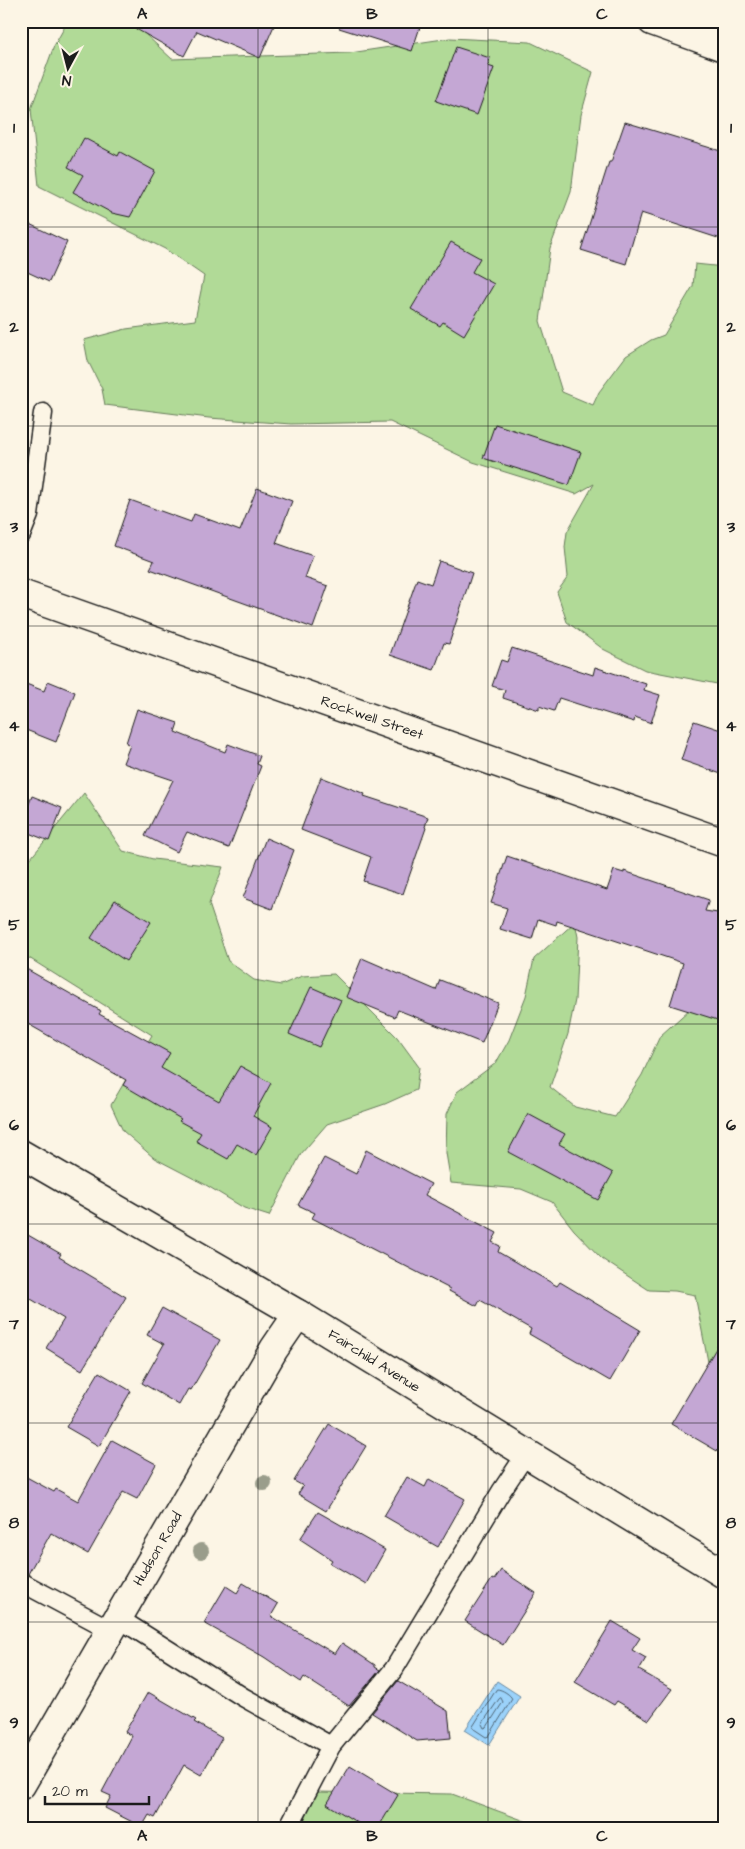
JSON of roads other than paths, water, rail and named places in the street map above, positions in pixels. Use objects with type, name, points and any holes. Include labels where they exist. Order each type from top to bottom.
[{"type":"street","points":[[652,21],[724,47]]},
{"type":"street","name":"Rockwell Street","points":[[21,594],[724,843]]},
{"type":"street","name":"Fairchild Avenue","points":[[21,1154],[298,1314],[724,1574]]},
{"type":"street","name":"Hudson Road","points":[[21,1786],[274,1349],[298,1314]]},
{"type":"lane","points":[[21,535],[29,515],[43,413]]},
{"type":"lane","points":[[288,1828],[331,1746],[394,1669],[502,1490],[526,1454]]},
{"type":"lane","points":[[21,1582],[115,1624],[331,1746]]},
{"type":"water","points":[[497,1681],[520,1696],[489,1745],[465,1730]]}]
